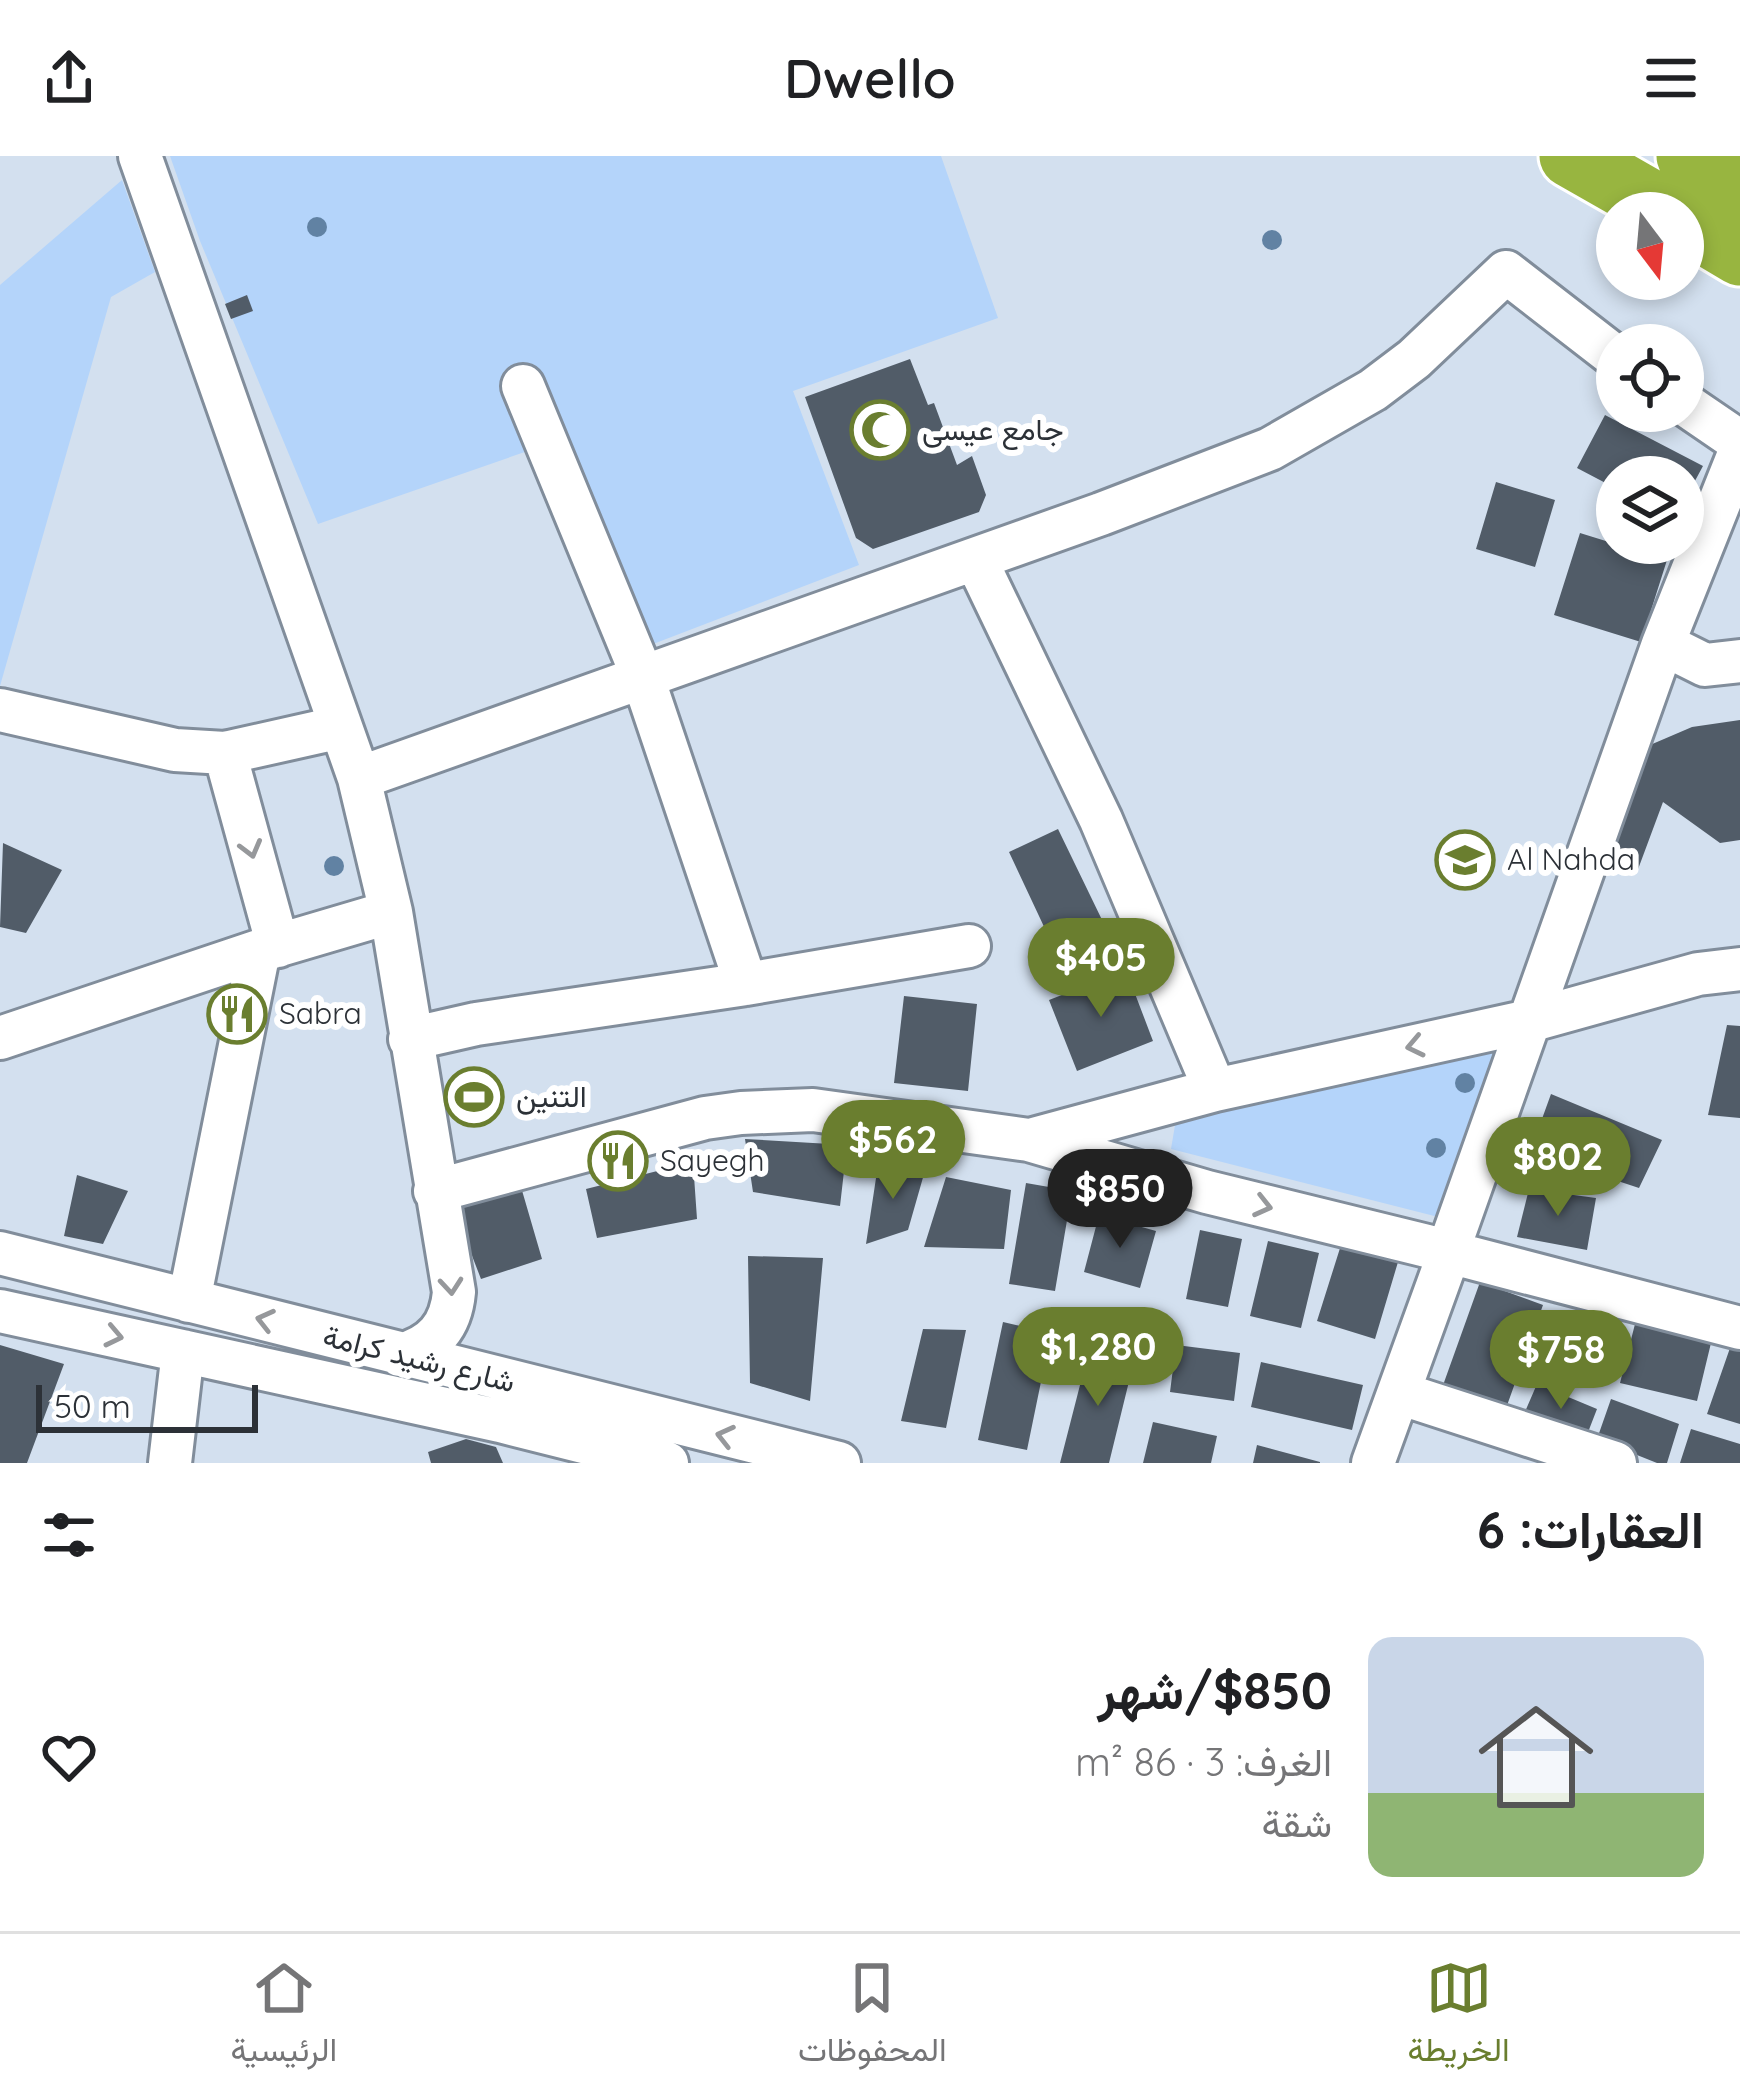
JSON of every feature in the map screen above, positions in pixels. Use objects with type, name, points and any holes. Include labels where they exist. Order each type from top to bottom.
[{"type":"highway","points":[[1688,156],[1740,187]]},
{"type":"highway","points":[[1587,160],[1638,192]]},
{"type":"highway","points":[[1704,233],[1740,254]]},
{"type":"street","points":[[140,156],[359,778],[391,912],[454,1292],[448,1321],[428,1344],[400,1355]]},
{"type":"street","points":[[359,778],[976,560],[1270,449],[1324,421],[1414,359],[1506,272],[1596,342]]},
{"type":"street","points":[[523,386],[641,675],[746,984]]},
{"type":"street","points":[[1373,1463],[1663,644],[1738,462],[1704,426]]},
{"type":"street","points":[[976,560],[1101,820],[1215,1090]]},
{"type":"street","points":[[1663,644],[1705,665],[1740,662]]},
{"type":"street","points":[[0,710],[176,750],[225,753],[341,727]]},
{"type":"street","points":[[189,1301],[268,948],[225,753]]},
{"type":"street","points":[[0,1038],[391,912]]},
{"type":"street","points":[[410,1039],[476,1024],[969,946]]},
{"type":"street","points":[[1029,1140],[1215,1090],[1529,1021],[1698,974],[1740,969]]},
{"type":"street","points":[[435,1191],[670,1126],[741,1112],[850,1113],[1029,1140],[1208,1192],[1740,1328]]},
{"type":"street","name":"شارع رشيد كرامة","points":[[0,1252],[838,1463]]},
{"type":"street","name":"شارع رشيد كرامة","points":[[0,1311],[500,1421],[667,1463]]},
{"type":"street","points":[[170,1463],[182,1352]]},
{"type":"street","points":[[1399,1393],[1615,1463]]},
{"type":"street","points":[[500,1421],[518,1463]]},
{"type":"shaded area","points":[[170,156],[941,156],[998,318],[793,391],[859,565],[627,654],[542,446],[318,524],[200,241]]},
{"type":"shaded area","points":[[122,180],[155,272],[111,297],[0,686],[0,285]]},
{"type":"shaded area","points":[[1525,1033],[1458,1222],[1171,1149],[1178,1107]]},
{"type":"building","points":[[247,295],[253,311],[231,319],[225,304]]},
{"type":"building","name":"جامع عيسى","points":[[910,359],[928,405],[934,403],[957,465],[972,456],[986,495],[979,512],[873,549],[856,538],[805,397]]},
{"type":"building","points":[[1596,432],[1638,432],[1684,456],[1596,456],[1596,478],[1577,468]]},
{"type":"building","points":[[1496,482],[1555,500],[1535,567],[1476,549]]},
{"type":"building","points":[[1580,533],[1596,538],[1596,564],[1666,564],[1641,642],[1554,615]]},
{"type":"building","points":[[1740,720],[1740,840],[1720,843],[1663,802],[1637,872],[1602,862],[1636,751],[1692,727]]},
{"type":"building","points":[[1058,829],[1104,924],[1054,948],[1009,852]]},
{"type":"building","points":[[3,843],[62,870],[26,933],[0,927]]},
{"type":"building","points":[[1126,970],[1153,1041],[1077,1071],[1049,1000]]},
{"type":"building","points":[[904,996],[977,1004],[968,1091],[894,1083]]},
{"type":"building","points":[[1727,1025],[1740,1026],[1740,1118],[1708,1115]]},
{"type":"building","points":[[1551,1094],[1662,1140],[1639,1188],[1530,1152]]},
{"type":"building","points":[[745,1139],[847,1145],[840,1206],[753,1192]]},
{"type":"building","points":[[693,1162],[697,1219],[597,1238],[586,1189]]},
{"type":"building","points":[[878,1165],[924,1174],[908,1230],[866,1244]]},
{"type":"building","points":[[77,1175],[128,1191],[103,1244],[64,1236]]},
{"type":"building","points":[[946,1177],[1011,1190],[1004,1249],[924,1247]]},
{"type":"building","points":[[1026,1183],[1072,1191],[1055,1291],[1009,1284]]},
{"type":"building","points":[[521,1187],[542,1259],[481,1279],[452,1204]]},
{"type":"building","points":[[1529,1189],[1596,1198],[1587,1250],[1517,1237]]},
{"type":"building","points":[[1099,1215],[1156,1231],[1140,1288],[1084,1272]]},
{"type":"building","points":[[1200,1230],[1242,1239],[1228,1307],[1186,1299]]},
{"type":"building","points":[[1268,1241],[1319,1253],[1301,1328],[1250,1316]]},
{"type":"building","points":[[1341,1245],[1398,1262],[1375,1339],[1317,1321]]},
{"type":"building","points":[[748,1256],[823,1258],[810,1401],[750,1383]]},
{"type":"building","points":[[1480,1282],[1543,1305],[1505,1411],[1442,1388]]},
{"type":"building","points":[[1560,1311],[1613,1329],[1594,1384],[1541,1366]]},
{"type":"building","points":[[1003,1322],[1051,1333],[1027,1450],[978,1440]]},
{"type":"building","points":[[1635,1324],[1711,1343],[1697,1401],[1620,1383]]},
{"type":"building","points":[[923,1329],[966,1330],[946,1428],[901,1421]]},
{"type":"building","points":[[0,1345],[64,1364],[27,1463],[0,1463]]},
{"type":"building","points":[[1176,1345],[1240,1353],[1234,1401],[1170,1392]]},
{"type":"building","points":[[1730,1348],[1740,1350],[1740,1424],[1707,1414]]},
{"type":"building","points":[[1089,1350],[1134,1361],[1109,1463],[1060,1463]]},
{"type":"building","points":[[1261,1362],[1363,1385],[1352,1430],[1251,1407]]},
{"type":"building","points":[[1537,1384],[1597,1409],[1585,1440],[1524,1414]]},
{"type":"building","points":[[1611,1399],[1679,1424],[1667,1463],[1597,1439]]},
{"type":"building","points":[[1153,1422],[1217,1436],[1211,1463],[1143,1463]]},
{"type":"building","points":[[1691,1429],[1740,1444],[1740,1463],[1680,1463]]},
{"type":"building","points":[[466,1439],[496,1447],[503,1463],[431,1463],[428,1452]]},
{"type":"building","points":[[1257,1445],[1320,1462],[1320,1463],[1253,1463]]},
{"type":"place","name":"جامع عيسى","points":[[880,430]]},
{"type":"place","name":"Al Nahda","points":[[1465,860]]},
{"type":"place","name":"Sabra","points":[[237,1014]]},
{"type":"place","name":"التنين","points":[[474,1097]]},
{"type":"place","name":"Sayegh","points":[[618,1161]]}]
